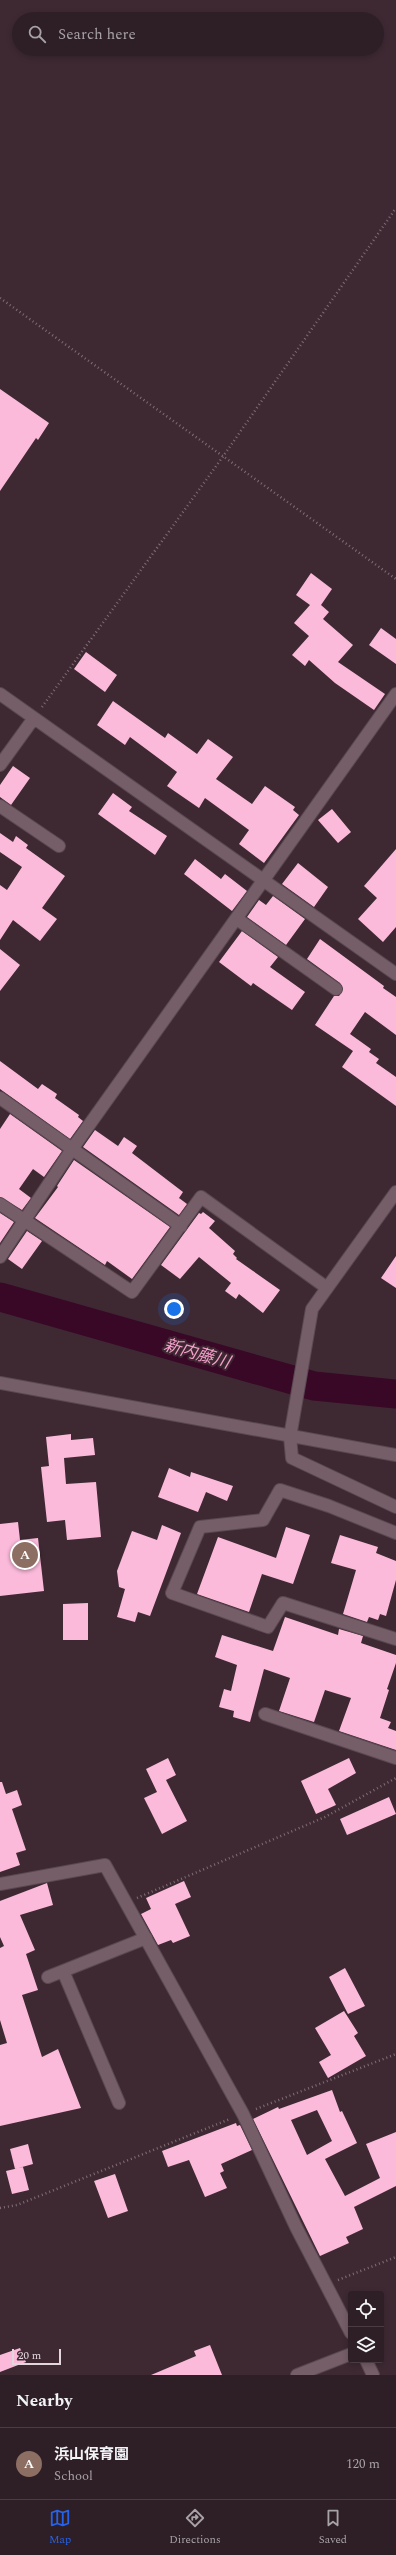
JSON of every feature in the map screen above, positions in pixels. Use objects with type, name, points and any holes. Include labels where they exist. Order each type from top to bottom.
[{"type":"street","points":[[0,694],[396,974]]},
{"type":"street","points":[[0,1257],[72,1149],[264,882],[396,694]]},
{"type":"street","points":[[0,765],[34,718]]},
{"type":"street","points":[[0,806],[59,846]]},
{"type":"street","points":[[237,919],[336,989]]},
{"type":"street","points":[[0,1098],[181,1226]]},
{"type":"street","points":[[396,1192],[312,1309],[306,1332],[290,1437],[292,1458],[396,1507]]},
{"type":"street","points":[[0,1204],[132,1292],[201,1197],[327,1288]]},
{"type":"street","points":[[0,1383],[44,1389],[290,1437],[396,1455]]},
{"type":"street","points":[[396,1533],[329,1506],[280,1490],[264,1520],[200,1527],[172,1593],[268,1627],[283,1603],[396,1639]]},
{"type":"street","points":[[264,1714],[396,1758]]},
{"type":"street","points":[[0,1884],[105,1865],[243,2114],[348,2327]]},
{"type":"street","points":[[48,1977],[146,1938]]},
{"type":"street","points":[[63,1971],[118,2103]]},
{"type":"street","points":[[297,2375],[348,2355]]},
{"type":"street","points":[[367,2363],[373,2375]]},
{"type":"path","points":[[34,718],[222,458],[396,208]]},
{"type":"path","points":[[0,298],[222,458],[396,579]]},
{"type":"path","points":[[126,1902],[325,1817],[396,1778]]},
{"type":"path","points":[[0,2208],[17,2205],[396,2054]]},
{"type":"path","points":[[327,2285],[396,2257]]},
{"type":"building","points":[[0,389],[49,423],[38,440],[36,438],[0,491]]},
{"type":"building","points":[[311,573],[332,589],[321,605],[329,612],[323,619],[353,645],[338,662],[385,694],[374,710],[335,683],[309,660],[305,666],[292,655],[309,636],[294,623],[310,605],[296,595]]},
{"type":"building","points":[[381,628],[396,639],[396,664],[369,645]]},
{"type":"building","points":[[86,652],[117,675],[105,692],[74,669]]},
{"type":"building","points":[[113,701],[165,738],[168,733],[197,754],[208,739],[233,757],[216,779],[252,804],[265,786],[295,807],[293,810],[299,815],[264,863],[239,844],[249,830],[205,798],[199,808],[167,786],[177,772],[130,737],[125,745],[97,725]]},
{"type":"building","points":[[13,766],[30,778],[11,805],[0,797],[0,785]]},
{"type":"building","points":[[113,793],[132,807],[129,811],[167,836],[155,855],[98,814]]},
{"type":"building","points":[[332,809],[351,832],[338,843],[318,820]]},
{"type":"building","points":[[0,833],[13,842],[16,836],[28,845],[26,848],[65,876],[42,908],[57,919],[40,941],[13,920],[0,940],[0,885],[7,890],[22,867],[0,852]]},
{"type":"building","points":[[396,849],[396,927],[383,942],[358,919],[377,898],[364,886]]},
{"type":"building","points":[[195,859],[221,879],[225,874],[247,891],[232,911],[184,874]]},
{"type":"building","points":[[298,863],[328,887],[314,907],[282,884]]},
{"type":"building","points":[[273,896],[305,919],[286,945],[247,917],[259,900],[266,905]]},
{"type":"building","points":[[242,931],[278,957],[270,967],[305,992],[292,1010],[253,983],[251,986],[219,962]]},
{"type":"building","points":[[320,939],[384,986],[383,988],[396,997],[396,1035],[365,1012],[350,1034],[371,1049],[369,1052],[379,1059],[376,1063],[396,1077],[396,1106],[342,1067],[353,1051],[315,1025],[334,996],[339,996],[343,989],[340,983],[307,959]]},
{"type":"building","points":[[0,949],[20,965],[0,991]]},
{"type":"building","points":[[0,1061],[38,1089],[42,1084],[57,1094],[55,1098],[79,1115],[78,1117],[83,1121],[70,1139],[0,1089]]},
{"type":"building","points":[[10,1114],[62,1151],[44,1177],[33,1169],[19,1189],[31,1198],[22,1210],[0,1197],[0,1129]]},
{"type":"building","points":[[95,1130],[118,1146],[124,1137],[137,1146],[132,1153],[183,1192],[179,1198],[187,1204],[179,1215],[83,1147]]},
{"type":"building","points":[[74,1160],[170,1227],[132,1279],[107,1261],[105,1265],[35,1218],[58,1187],[57,1186]]},
{"type":"building","points":[[203,1212],[215,1221],[209,1228],[235,1251],[233,1254],[237,1258],[236,1259],[280,1290],[263,1313],[239,1294],[236,1299],[225,1291],[231,1283],[199,1257],[180,1279],[161,1265],[199,1213],[201,1214]]},
{"type":"building","points":[[0,1213],[14,1222],[0,1243]]},
{"type":"building","points":[[27,1231],[42,1241],[22,1269],[8,1259]]},
{"type":"building","points":[[396,1256],[396,1288],[381,1278]]},
{"type":"building","points":[[71,1434],[71,1440],[93,1438],[95,1455],[64,1458],[66,1484],[96,1482],[101,1537],[67,1540],[65,1520],[47,1522],[41,1467],[49,1466],[46,1437]]},
{"type":"building","points":[[169,1468],[190,1477],[191,1472],[233,1486],[227,1501],[206,1492],[198,1512],[158,1497]]},
{"type":"building","points":[[18,1522],[20,1540],[38,1538],[44,1591],[0,1596],[0,1524]]},
{"type":"building","points":[[162,1525],[181,1533],[150,1616],[138,1612],[135,1622],[117,1617],[125,1589],[119,1587],[117,1571],[132,1531],[157,1540]]},
{"type":"building","points":[[286,1527],[310,1535],[293,1584],[262,1574],[249,1612],[197,1594],[218,1537],[276,1558]]},
{"type":"building","points":[[340,1535],[378,1547],[376,1553],[396,1561],[396,1580],[386,1616],[380,1614],[378,1620],[369,1617],[367,1622],[343,1614],[356,1570],[331,1563]]},
{"type":"building","points":[[88,1603],[88,1640],[63,1640],[63,1604]]},
{"type":"building","points":[[285,1617],[338,1635],[339,1629],[363,1636],[361,1643],[396,1655],[396,1663],[387,1689],[389,1690],[380,1718],[391,1722],[388,1728],[396,1731],[396,1750],[339,1731],[351,1698],[325,1690],[314,1722],[279,1711],[290,1678],[264,1669],[250,1722],[233,1717],[234,1711],[219,1707],[224,1689],[231,1691],[237,1665],[215,1657],[222,1635],[273,1651]]},
{"type":"building","points":[[168,1758],[176,1775],[166,1780],[187,1821],[162,1834],[144,1798],[157,1792],[146,1769]]},
{"type":"building","points":[[349,1758],[356,1773],[328,1789],[336,1805],[316,1814],[301,1781]]},
{"type":"building","points":[[0,1782],[2,1782],[6,1794],[17,1790],[22,1805],[12,1809],[26,1850],[16,1853],[20,1865],[0,1872]]},
{"type":"building","points":[[389,1797],[396,1814],[347,1835],[340,1819]]},
{"type":"building","points":[[184,1881],[191,1897],[175,1904],[190,1936],[173,1943],[171,1940],[158,1945],[141,1914],[151,1909],[146,1898]]},
{"type":"building","points":[[47,1883],[53,1905],[20,1915],[35,1950],[26,1954],[38,1990],[22,1995],[42,2057],[58,2049],[81,2108],[0,2126],[0,2045],[7,2043],[0,2020],[0,1948],[4,1946],[0,1937],[0,1901]]},
{"type":"building","points":[[345,1968],[365,2006],[348,2014],[329,1977]]},
{"type":"building","points":[[344,2011],[358,2033],[354,2036],[366,2056],[328,2078],[319,2062],[331,2055],[315,2028]]},
{"type":"building","points":[[332,2090],[340,2112],[342,2111],[357,2143],[325,2159],[345,2196],[380,2178],[366,2144],[396,2132],[396,2186],[354,2207],[363,2229],[346,2237],[349,2243],[320,2256],[253,2119],[278,2107],[279,2109]],"holes":[[[317,2110],[332,2141],[307,2155],[291,2120]]]},
{"type":"building","points":[[236,2123],[237,2126],[240,2125],[252,2150],[221,2164],[224,2171],[220,2173],[227,2188],[205,2197],[189,2160],[168,2167],[162,2151]]},
{"type":"building","points":[[28,2144],[33,2164],[15,2169],[10,2149]]},
{"type":"building","points":[[23,2167],[29,2190],[12,2194],[6,2171]]},
{"type":"building","points":[[115,2174],[128,2211],[108,2218],[94,2181]]},
{"type":"building","points":[[210,2345],[222,2375],[151,2375],[196,2356],[194,2351]]},
{"type":"building","points":[[20,2348],[26,2362],[0,2372],[0,2355]]},
{"type":"waterway","name":"新内藤川","points":[[0,1297],[314,1386],[396,1394]]},
{"type":"place","name":"浜山保育園","points":[[25,1555]]}]
